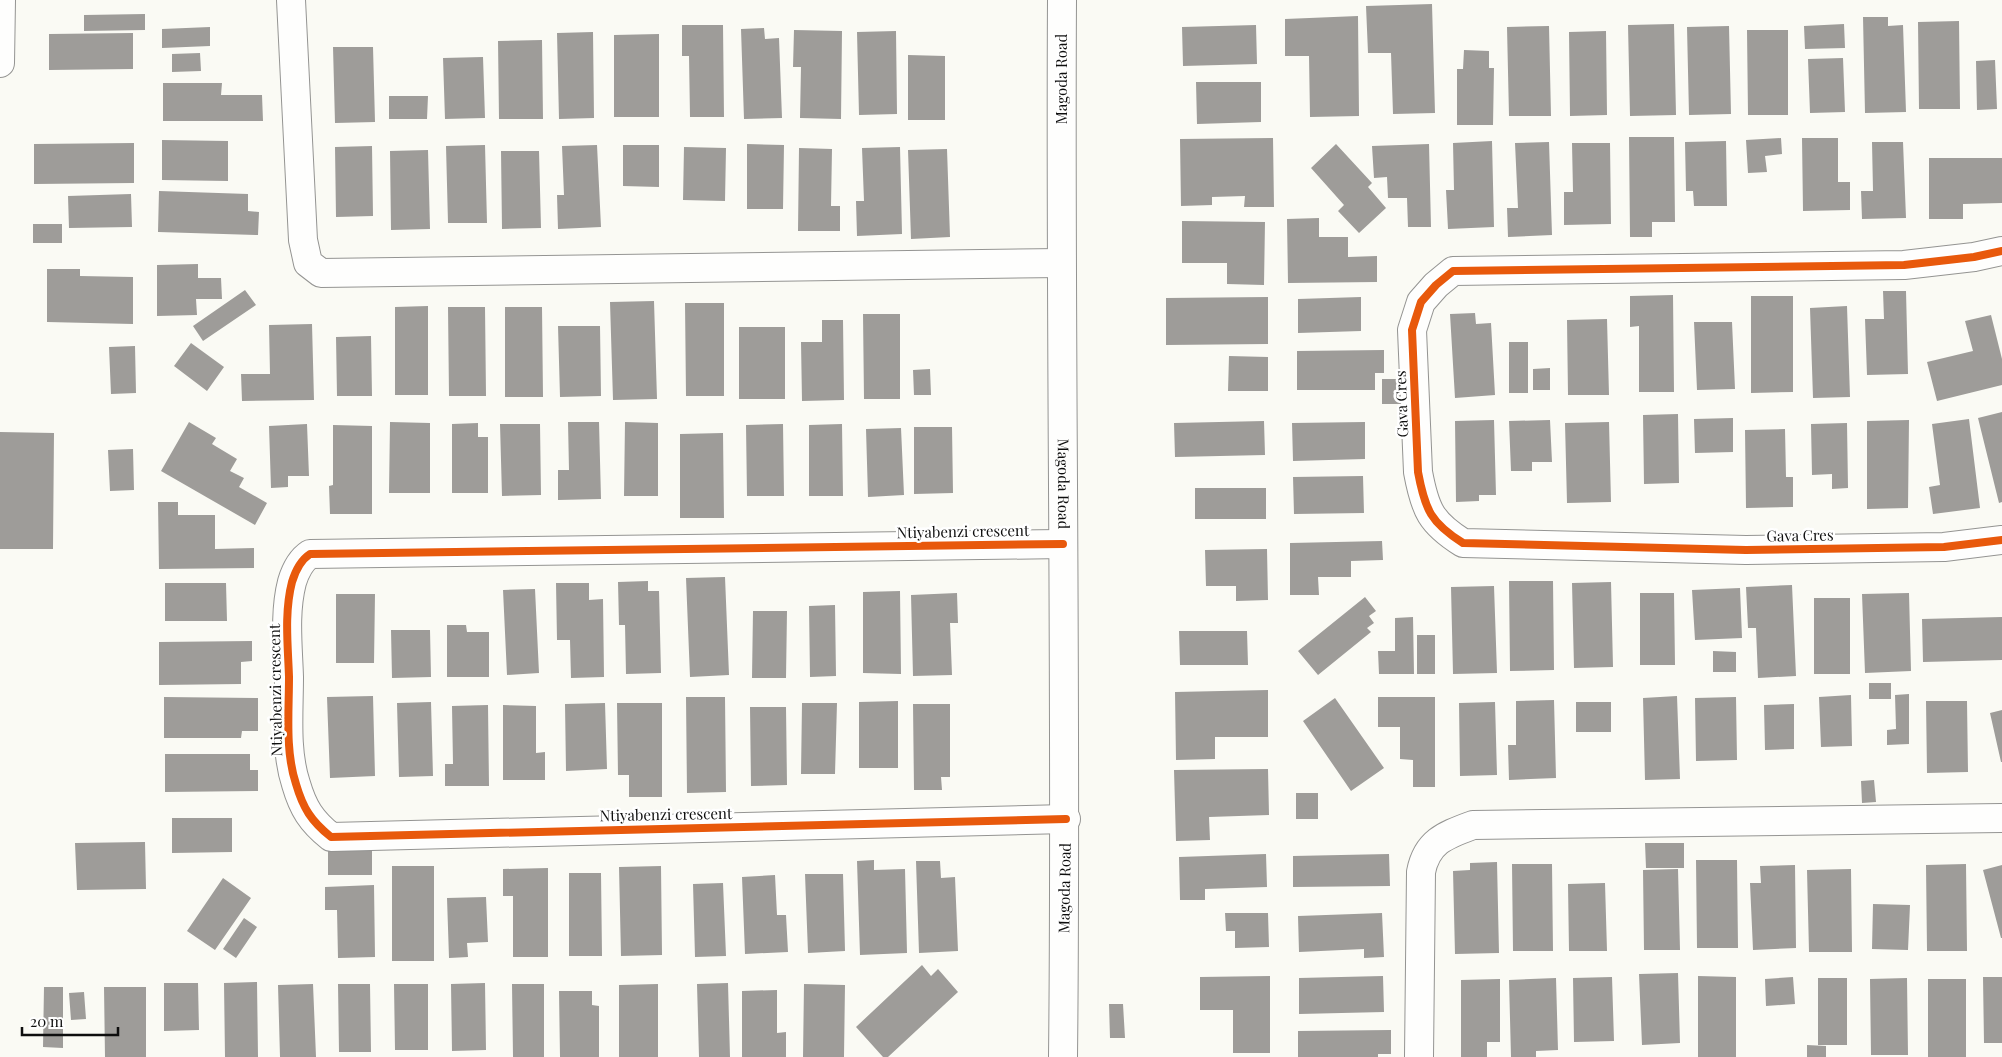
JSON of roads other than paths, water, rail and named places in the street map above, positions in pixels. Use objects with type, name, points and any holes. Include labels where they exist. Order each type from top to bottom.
[{"type":"street","points":[[0,62],[1,0]]},
{"type":"street","points":[[291,0],[303,240],[308,263],[321,273],[1061,263]]},
{"type":"street","name":"Magoda Road","points":[[1062,0],[1061,263],[1066,819],[1063,1057]]},
{"type":"street","name":"Gava Cres","points":[[2002,251],[1974,257],[1904,265],[1453,271],[1436,285],[1422,302],[1412,330],[1418,472],[1422,493],[1429,513],[1442,530],[1463,543],[1746,550],[1944,547],[2002,540]]},
{"type":"street","name":"Ntiyabenzi crescent","points":[[1063,544],[310,554],[300,564],[293,580],[288,614],[290,750],[295,782],[314,824],[331,836],[1066,819]]},
{"type":"street","points":[[1419,1057],[1421,872],[1427,851],[1443,837],[1455,831],[1473,825],[2002,818]]}]
